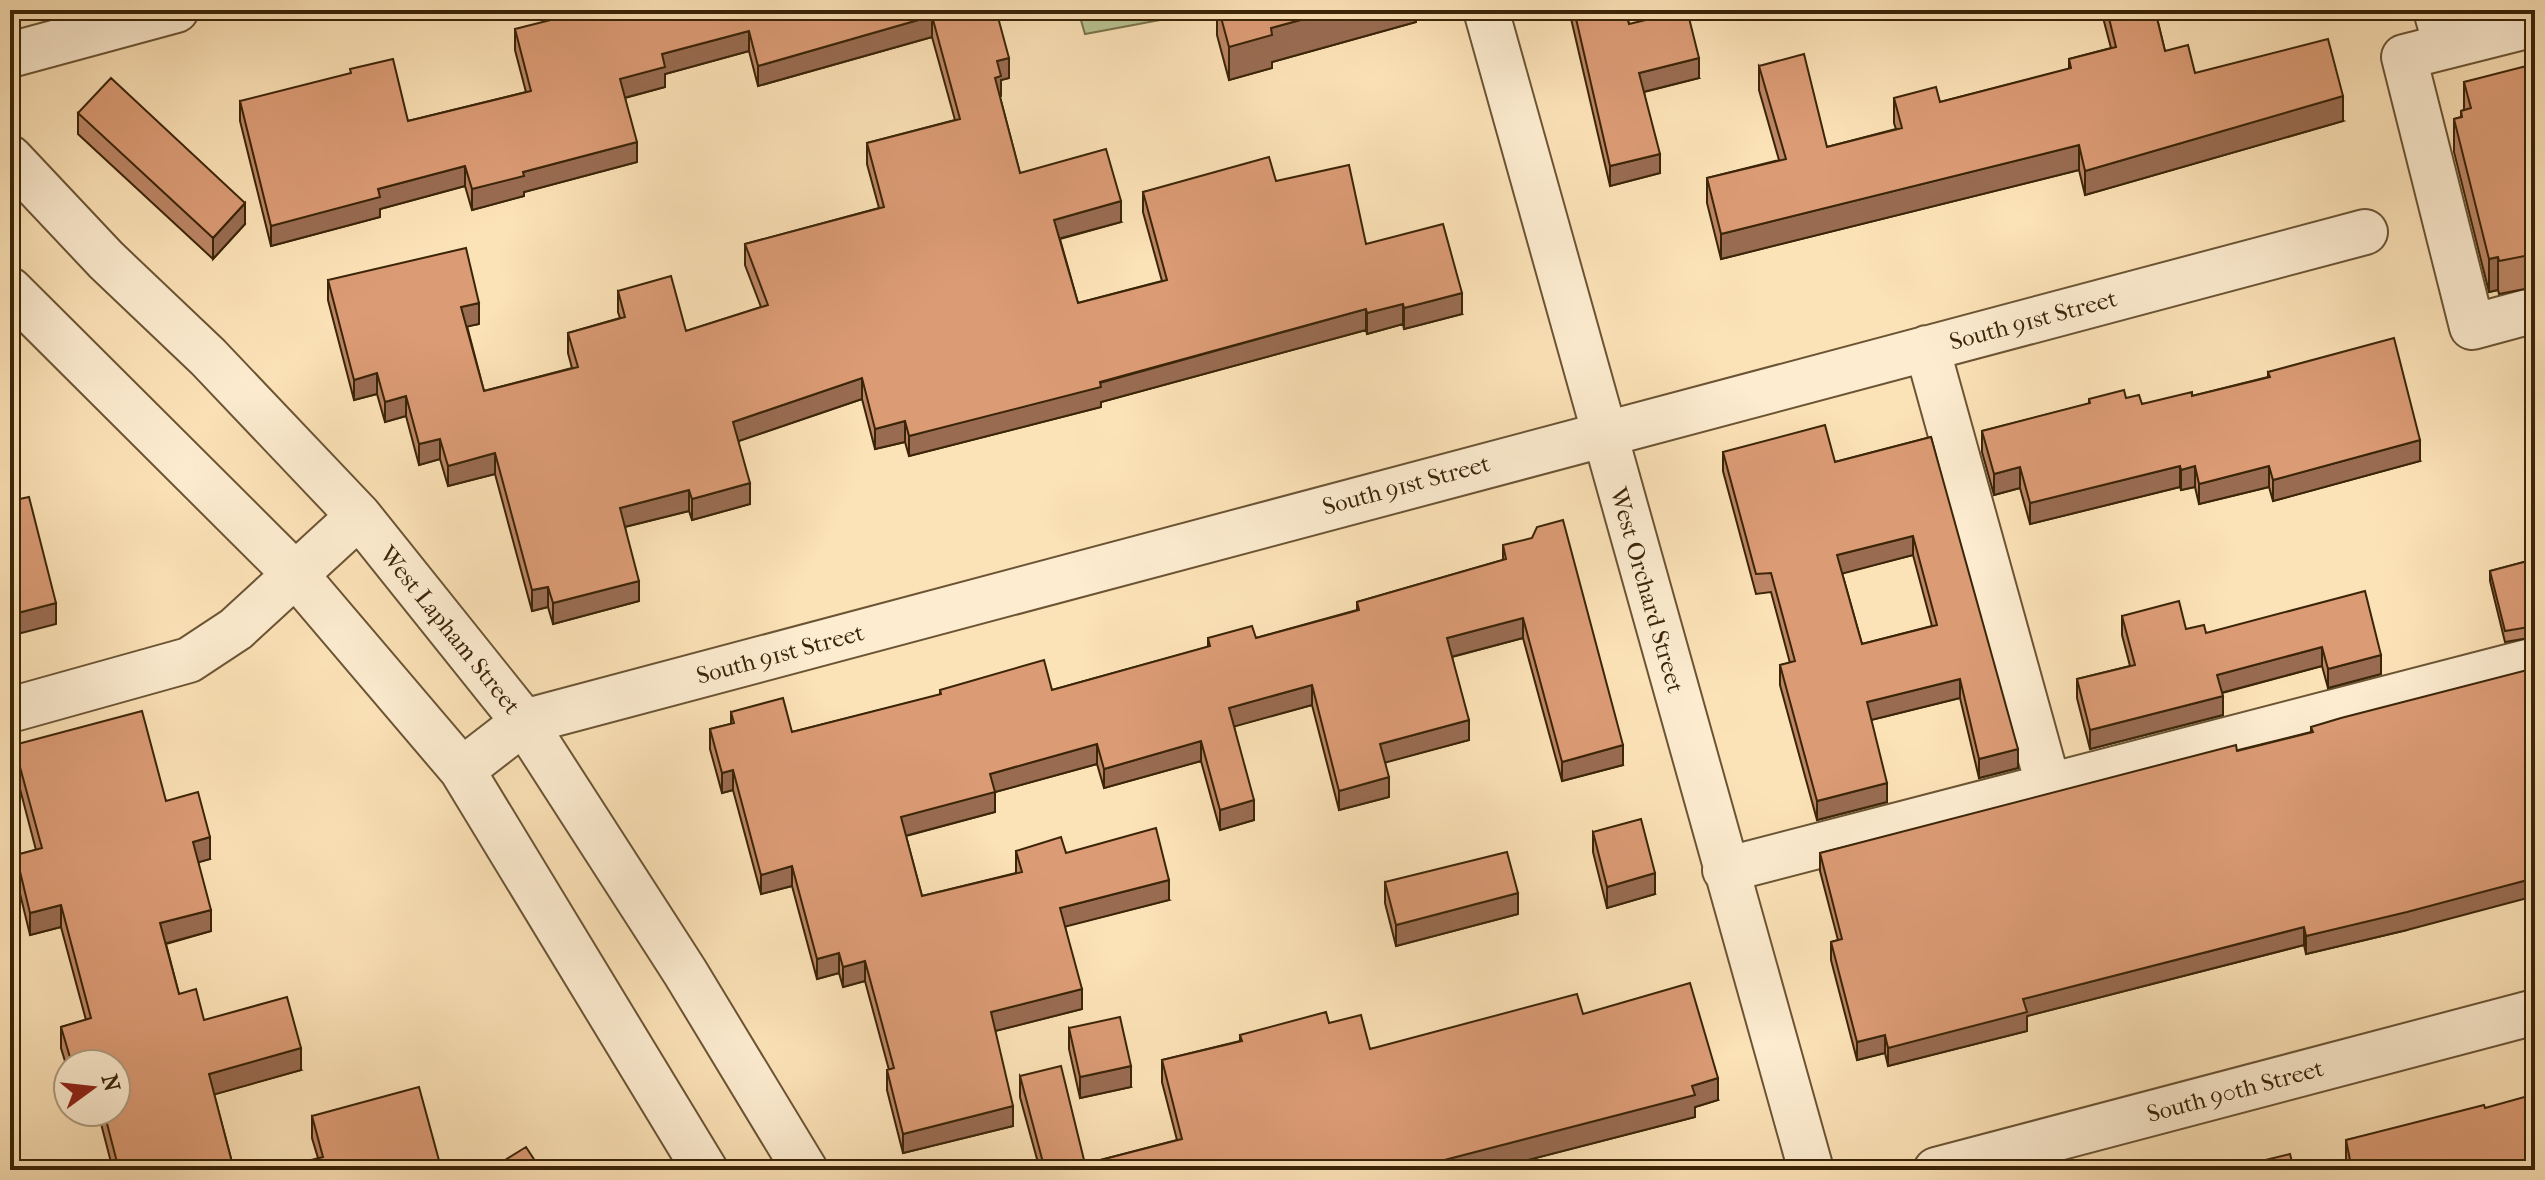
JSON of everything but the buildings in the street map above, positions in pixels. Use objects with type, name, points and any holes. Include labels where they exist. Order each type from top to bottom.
[{"type":"street","points":[[10,55],[176,10]]},
{"type":"street","name":"West Orchard Street","points":[[1486,10],[1811,1170]]},
{"type":"street","points":[[2535,24],[2441,28],[2404,57],[2472,327],[2535,310]]},
{"type":"street","name":"West Lapham Street","points":[[10,158],[106,260],[208,357],[359,516],[524,722],[685,972],[805,1170]]},
{"type":"street","name":"South 91st Street","points":[[462,770],[524,722],[1603,432],[2365,232]]},
{"type":"street","points":[[10,290],[296,575],[462,770],[705,1170]]},
{"type":"street","points":[[1927,348],[2048,784]]},
{"type":"street","points":[[10,710],[189,660],[236,629],[359,516]]},
{"type":"street","points":[[1725,870],[2535,660]]},
{"type":"street","name":"South 90th Street","points":[[1936,1170],[2535,1012]]},
{"type":"green space","points":[[1078,10],[1169,10],[1171,18],[1085,34]]}]
